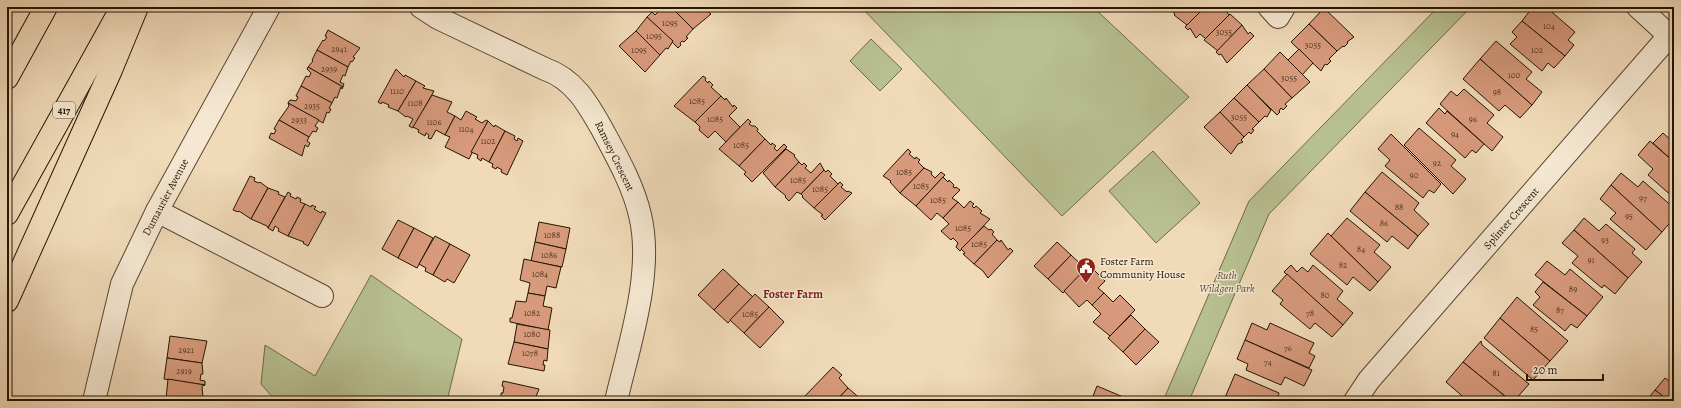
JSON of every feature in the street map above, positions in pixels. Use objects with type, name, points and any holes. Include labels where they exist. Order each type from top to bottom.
[{"type":"highway","points":[[7,78],[46,7]]},
{"type":"highway","name":"417","points":[[7,214],[122,7]]},
{"type":"highway","points":[[7,301],[111,70],[137,7]]},
{"type":"street","name":"Dumaurier Avenue","points":[[94,401],[122,284],[157,210],[269,7]]},
{"type":"street","name":"Ramsey Crescent","points":[[421,7],[445,21],[558,74],[586,99],[632,187],[640,216],[645,245],[640,300],[616,401]]},
{"type":"street","points":[[1269,7],[1278,16],[1284,7]]},
{"type":"street","points":[[1638,7],[1672,38]]},
{"type":"street","name":"Splinter Crescent","points":[[1355,401],[1369,380],[1672,38]]},
{"type":"street","points":[[157,210],[322,296]]},
{"type":"green space","points":[[861,7],[1093,7],[1189,97],[1062,216]]},
{"type":"green space","name":"Ruth Wildgen Park","points":[[1438,7],[1471,7],[1269,214],[1189,401],[1163,401],[1249,201]]},
{"type":"green space","points":[[871,39],[902,69],[880,91],[850,61]]},
{"type":"green space","points":[[1153,151],[1200,203],[1156,243],[1109,191]]},
{"type":"green space","points":[[371,275],[462,339],[447,401],[276,401],[261,384],[265,345],[315,376]]},
{"type":"building","points":[[663,7],[671,7],[693,29],[686,37],[688,38],[684,42],[682,41],[680,43],[681,45],[678,48],[647,17],[652,12],[655,15]]},
{"type":"building","points":[[671,7],[703,7],[711,14],[693,29]]},
{"type":"building","points":[[1174,7],[1205,7],[1187,25],[1174,15],[1175,14],[1171,10]]},
{"type":"building","points":[[1205,7],[1215,7],[1217,9],[1223,7],[1229,15],[1206,39],[1200,34],[1196,38],[1190,28],[1188,30],[1185,27]]},
{"type":"building","points":[[1543,7],[1546,7],[1575,32],[1568,40],[1574,45],[1565,56],[1522,21],[1532,8],[1538,12]]},
{"type":"building","points":[[1324,8],[1354,37],[1347,42],[1348,43],[1344,47],[1343,46],[1337,51],[1309,24]]},
{"type":"building","points":[[1230,14],[1242,25],[1218,51],[1204,40]]},
{"type":"building","points":[[647,17],[673,41],[668,49],[666,48],[660,55],[636,31]]},
{"type":"building","points":[[1522,21],[1565,56],[1554,68],[1548,63],[1542,71],[1510,44],[1517,37],[1512,32]]},
{"type":"building","points":[[1309,24],[1337,51],[1329,59],[1331,61],[1327,65],[1325,64],[1321,71],[1291,42]]},
{"type":"building","points":[[1242,25],[1248,34],[1250,32],[1254,36],[1227,63],[1221,54],[1219,55],[1216,52]]},
{"type":"building","points":[[328,30],[360,48],[348,67],[317,50],[323,40],[324,41],[327,37],[325,36]]},
{"type":"building","points":[[636,31],[660,55],[645,72],[619,46]]},
{"type":"building","points":[[1496,41],[1532,72],[1526,79],[1542,92],[1532,105],[1480,59]]},
{"type":"building","points":[[1299,49],[1313,63],[1302,75],[1288,60]]},
{"type":"building","points":[[317,50],[348,67],[345,76],[343,75],[340,82],[344,84],[343,87],[308,67],[313,61],[312,60]]},
{"type":"building","points":[[1280,52],[1310,82],[1292,98],[1264,69]]},
{"type":"building","points":[[1480,59],[1532,105],[1520,118],[1505,105],[1499,111],[1463,79]]},
{"type":"building","points":[[308,67],[343,87],[342,89],[341,87],[337,98],[335,97],[332,103],[301,86],[306,76],[309,77],[311,73],[307,69]]},
{"type":"building","points":[[396,69],[404,77],[405,75],[416,81],[398,111],[388,107],[389,105],[378,102]]},
{"type":"building","points":[[1264,69],[1292,98],[1285,104],[1287,106],[1283,110],[1281,108],[1277,115],[1247,85]]},
{"type":"building","points":[[703,76],[706,78],[705,80],[708,83],[709,81],[713,85],[711,87],[721,96],[695,122],[674,106]]},
{"type":"building","points":[[416,81],[425,86],[423,88],[434,91],[413,128],[409,126],[413,119],[407,116],[406,117],[398,111]]},
{"type":"building","points":[[1247,85],[1271,110],[1267,117],[1265,116],[1259,122],[1234,98]]},
{"type":"building","points":[[301,86],[332,103],[329,108],[331,109],[329,113],[327,112],[323,123],[288,103],[290,100],[296,101],[298,97],[296,96]]},
{"type":"building","points":[[1464,89],[1494,115],[1487,123],[1503,137],[1492,151],[1440,104],[1451,91],[1457,96]]},
{"type":"building","points":[[432,95],[452,102],[447,112],[455,116],[445,135],[436,130],[431,139],[428,138],[429,135],[426,133],[425,136],[413,127]]},
{"type":"building","points":[[721,96],[725,100],[726,98],[733,107],[734,105],[737,108],[729,116],[740,127],[726,142],[715,131],[708,138],[699,130],[700,127],[695,122]]},
{"type":"building","points":[[1234,98],[1259,122],[1252,129],[1254,130],[1251,134],[1249,132],[1244,137],[1220,112]]},
{"type":"building","points":[[288,103],[319,120],[315,126],[318,128],[316,132],[313,131],[309,137],[279,120],[289,106]]},
{"type":"building","points":[[1439,108],[1445,114],[1447,111],[1484,144],[1476,153],[1472,150],[1465,158],[1426,123]]},
{"type":"building","points":[[466,111],[477,117],[475,119],[482,123],[486,120],[488,121],[469,159],[445,147],[450,137],[445,135],[455,116],[461,120]]},
{"type":"building","points":[[1220,112],[1244,137],[1241,140],[1243,142],[1238,144],[1231,154],[1204,127]]},
{"type":"building","points":[[748,119],[751,122],[749,124],[755,126],[758,129],[757,131],[765,139],[739,166],[719,149]]},
{"type":"building","points":[[279,120],[309,137],[307,141],[310,143],[308,147],[305,145],[302,156],[269,138],[271,133],[274,134],[276,130],[274,129]]},
{"type":"building","points":[[488,121],[494,127],[495,125],[505,131],[489,162],[482,158],[481,161],[477,158],[478,155],[471,152]]},
{"type":"building","points":[[1419,128],[1456,160],[1451,166],[1466,179],[1453,194],[1404,145]]},
{"type":"building","points":[[505,131],[515,136],[514,139],[517,141],[518,138],[523,141],[507,175],[501,172],[502,170],[497,167],[496,169],[492,167],[493,164],[489,162]]},
{"type":"building","points":[[1663,133],[1674,143],[1674,162],[1653,143]]},
{"type":"building","points":[[1391,134],[1441,184],[1434,193],[1429,190],[1423,198],[1385,166],[1390,160],[1378,149]]},
{"type":"building","points":[[765,139],[771,145],[772,143],[776,146],[774,148],[777,151],[784,144],[787,147],[752,182],[744,174],[746,172],[739,166]]},
{"type":"building","points":[[1650,141],[1674,162],[1674,198],[1648,175],[1653,169],[1638,155]]},
{"type":"building","points":[[786,149],[795,155],[794,156],[799,162],[775,187],[763,173]]},
{"type":"building","points":[[908,149],[911,152],[909,154],[915,159],[916,157],[920,160],[918,162],[924,168],[900,193],[890,182],[891,181],[883,176]]},
{"type":"building","points":[[799,162],[802,165],[804,163],[807,166],[805,168],[811,173],[820,163],[824,170],[801,194],[797,192],[789,201],[785,197],[786,196],[775,187]]},
{"type":"building","points":[[924,168],[932,172],[931,174],[935,178],[941,172],[945,175],[916,206],[900,193]]},
{"type":"building","points":[[824,170],[826,172],[828,170],[832,174],[830,176],[838,184],[814,208],[802,197],[803,196],[801,194]]},
{"type":"building","points":[[1382,172],[1419,203],[1414,210],[1429,224],[1418,236],[1365,192]]},
{"type":"building","points":[[1621,173],[1638,187],[1643,181],[1674,208],[1674,218],[1662,232],[1611,185]]},
{"type":"building","points":[[250,176],[255,178],[254,181],[260,182],[268,188],[251,219],[239,211],[233,210]]},
{"type":"building","points":[[943,177],[954,185],[953,187],[960,190],[952,198],[958,202],[943,218],[937,213],[931,220],[916,206]]},
{"type":"building","points":[[840,182],[843,185],[841,187],[847,192],[852,193],[825,220],[821,216],[823,215],[814,208]]},
{"type":"building","points":[[1611,185],[1662,232],[1646,250],[1610,219],[1616,213],[1600,199]]},
{"type":"building","points":[[268,188],[279,192],[278,194],[285,197],[268,228],[267,226],[251,219]]},
{"type":"building","points":[[288,192],[291,194],[290,196],[296,199],[297,197],[301,199],[300,202],[305,204],[288,236],[278,231],[279,229],[275,226],[273,231],[268,228]]},
{"type":"building","points":[[1365,192],[1418,236],[1408,249],[1392,236],[1387,242],[1350,211]]},
{"type":"building","points":[[970,201],[974,204],[972,206],[974,208],[976,206],[982,211],[980,213],[990,219],[960,251],[956,247],[958,243],[953,238],[951,240],[941,231],[949,224],[943,218],[958,202],[964,208]]},
{"type":"building","points":[[305,204],[311,207],[312,205],[316,207],[314,209],[321,213],[322,211],[326,213],[308,246],[303,243],[304,242],[288,236]]},
{"type":"building","points":[[1347,218],[1380,245],[1374,252],[1391,267],[1378,282],[1331,236]]},
{"type":"building","points":[[1584,218],[1599,231],[1606,224],[1635,249],[1632,253],[1642,262],[1628,278],[1574,230]]},
{"type":"building","points":[[398,220],[414,228],[398,258],[382,249]]},
{"type":"building","points":[[539,222],[570,228],[566,249],[535,242]]},
{"type":"building","points":[[984,226],[994,232],[992,234],[997,240],[974,264],[963,254],[965,253],[961,249]]},
{"type":"building","points":[[414,228],[433,238],[417,268],[398,258]]},
{"type":"building","points":[[1574,230],[1628,278],[1615,294],[1604,285],[1602,288],[1572,263],[1578,256],[1562,243]]},
{"type":"building","points":[[1328,233],[1378,282],[1370,291],[1353,277],[1347,285],[1310,254]]},
{"type":"building","points":[[435,236],[450,244],[433,275],[425,271],[426,268],[419,264]]},
{"type":"building","points":[[997,240],[1000,242],[1001,240],[1008,250],[1010,248],[1013,251],[988,278],[983,271],[974,264]]},
{"type":"building","points":[[535,242],[566,249],[562,267],[531,261]]},
{"type":"building","points":[[1057,242],[1071,255],[1048,279],[1034,266]]},
{"type":"building","points":[[450,244],[470,255],[454,283],[447,279],[445,282],[433,275]]},
{"type":"building","points":[[1071,255],[1086,269],[1063,293],[1048,279]]},
{"type":"building","points":[[524,259],[561,267],[556,288],[547,286],[545,296],[528,293],[530,283],[520,280]]},
{"type":"building","points":[[1547,261],[1565,275],[1570,269],[1603,297],[1587,316],[1535,275]]},
{"type":"building","name":"Foster Farm Community House","points":[[1089,265],[1105,281],[1098,288],[1104,293],[1092,305],[1087,300],[1079,307],[1064,291]]},
{"type":"building","points":[[1291,265],[1297,272],[1302,267],[1308,272],[1313,265],[1343,291],[1337,299],[1353,313],[1343,325],[1284,272]]},
{"type":"building","points":[[723,269],[739,284],[714,310],[698,295]]},
{"type":"building","points":[[1287,274],[1343,325],[1332,337],[1315,323],[1310,329],[1280,304],[1283,300],[1272,291]]},
{"type":"building","points":[[1543,282],[1587,316],[1577,328],[1571,324],[1565,331],[1533,305],[1540,297],[1535,292]]},
{"type":"building","points":[[739,284],[753,297],[728,323],[714,310]]},
{"type":"building","points":[[528,293],[545,296],[543,306],[552,308],[548,330],[510,322],[516,301],[526,302]]},
{"type":"building","points":[[1104,293],[1113,302],[1120,295],[1135,310],[1110,336],[1093,322],[1101,314],[1092,305]]},
{"type":"building","points":[[755,294],[769,307],[744,333],[730,320]]},
{"type":"building","points":[[1517,297],[1568,341],[1550,361],[1500,318]]},
{"type":"building","points":[[769,307],[784,322],[760,348],[744,333]]},
{"type":"building","points":[[1131,315],[1145,329],[1123,352],[1108,338]]},
{"type":"building","points":[[1500,318],[1550,361],[1533,380],[1484,338]]},
{"type":"building","points":[[1252,323],[1267,330],[1270,323],[1314,343],[1309,353],[1315,356],[1309,368],[1245,340]]},
{"type":"building","points":[[517,324],[550,330],[548,349],[514,342]]},
{"type":"building","points":[[1145,329],[1159,342],[1136,365],[1123,352]]},
{"type":"building","points":[[170,336],[207,341],[202,363],[167,358]]},
{"type":"building","points":[[1245,340],[1312,370],[1304,386],[1285,377],[1281,385],[1246,370],[1248,364],[1237,359]]},
{"type":"building","points":[[1481,341],[1482,345],[1529,384],[1514,401],[1511,401],[1463,362]]},
{"type":"building","points":[[514,342],[548,349],[547,361],[544,360],[543,365],[545,365],[544,371],[508,364]]},
{"type":"building","points":[[167,358],[202,363],[203,374],[201,374],[200,380],[205,381],[205,385],[164,379]]},
{"type":"building","points":[[1463,362],[1511,401],[1468,401],[1446,382]]},
{"type":"building","points":[[833,367],[842,375],[839,378],[848,388],[836,401],[807,401],[803,398]]},
{"type":"building","points":[[1235,374],[1279,393],[1277,401],[1224,400]]},
{"type":"building","points":[[1665,378],[1671,382],[1674,378],[1674,401],[1669,401],[1655,390]]},
{"type":"building","points":[[168,379],[205,385],[202,386],[203,398],[201,397],[200,401],[166,399]]},
{"type":"building","points":[[503,381],[539,389],[535,399],[536,401],[501,401],[501,393],[503,393],[504,387],[502,386]]},
{"type":"building","points":[[1097,386],[1128,399],[1128,401],[1091,401]]},
{"type":"building","points":[[848,388],[855,394],[863,401],[836,401]]},
{"type":"building","points":[[1655,390],[1669,401],[1646,401]]},
{"type":"place","name":"Foster Farm Community House","points":[[1086,284]]},
{"type":"district","name":"Foster Farm","points":[[793,294]]}]
